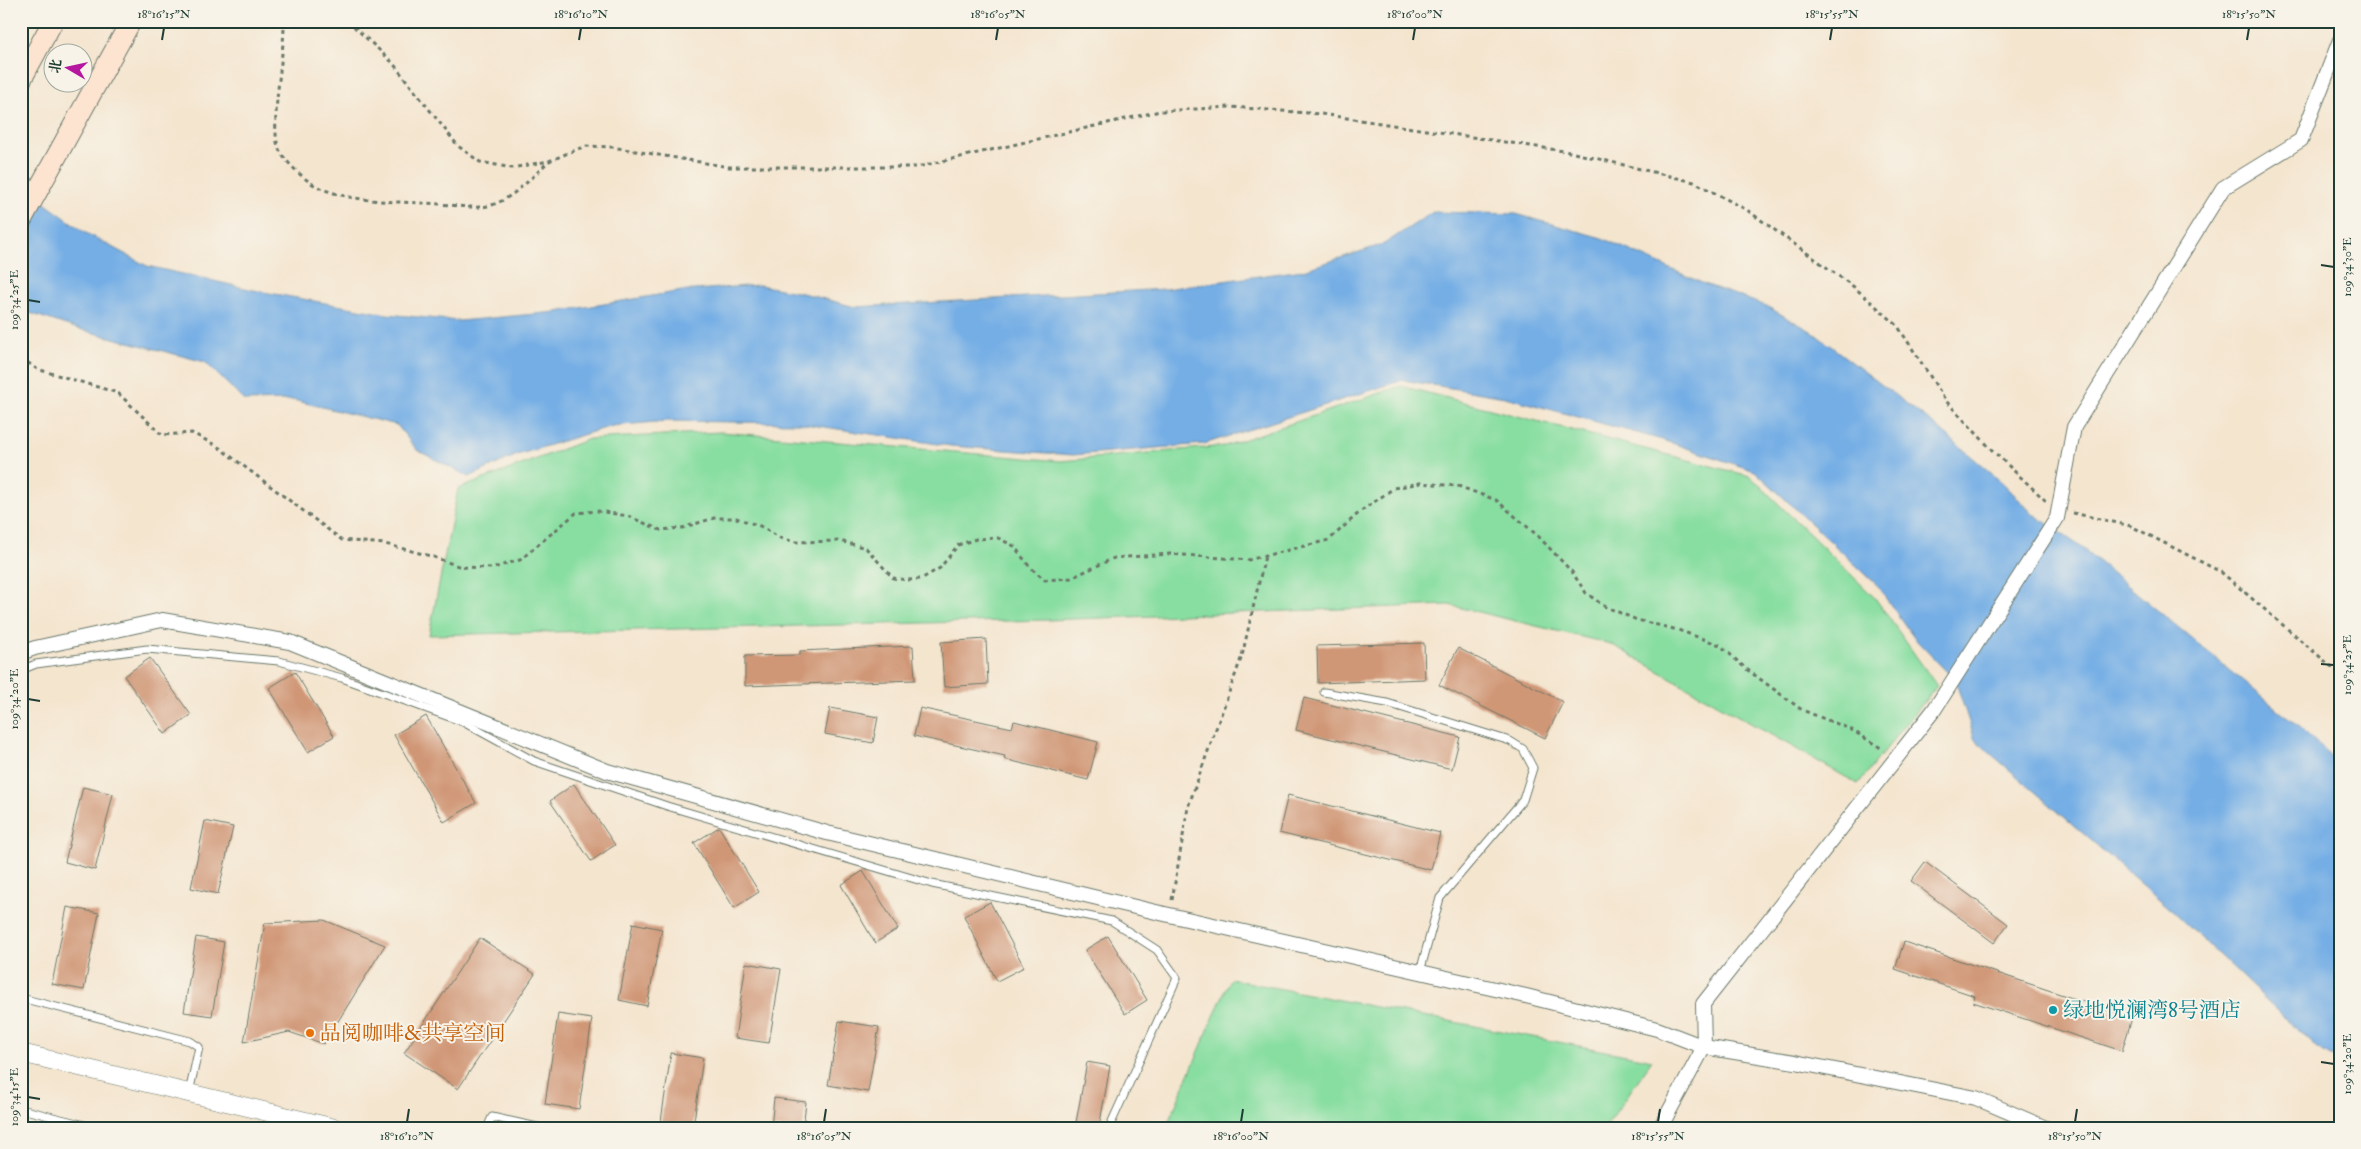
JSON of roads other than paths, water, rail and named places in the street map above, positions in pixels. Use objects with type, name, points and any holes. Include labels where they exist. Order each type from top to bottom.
[{"type":"main road","points":[[21,80],[53,21]]},
{"type":"main road","points":[[21,221],[131,21]]},
{"type":"street","points":[[1660,1128],[1704,1047],[1703,1004],[1934,710],[2057,518],[2074,427],[2224,188],[2301,140],[2340,40]]},
{"type":"street","points":[[21,653],[35,648],[162,620],[290,642],[607,771],[827,833],[1657,1029],[1704,1047],[1795,1062],[1976,1098],[2046,1128]]},
{"type":"street","points":[[21,1053],[335,1128]]},
{"type":"lane","points":[[21,670],[36,664],[147,649],[280,661],[342,678],[462,722],[534,761],[667,806],[932,884],[1112,922],[1157,950],[1178,978],[1109,1128]]},
{"type":"lane","points":[[1324,692],[1387,703],[1510,741],[1523,749],[1533,768],[1522,800],[1440,898],[1420,972]]},
{"type":"lane","points":[[21,998],[190,1041],[198,1047],[189,1093]]},
{"type":"lane","points":[[21,1109],[97,1128]]},
{"type":"lane","points":[[487,1128],[492,1117],[542,1128]]},
{"type":"water","points":[[21,186],[86,233],[147,266],[258,291],[387,314],[459,321],[556,312],[682,291],[759,285],[802,293],[855,307],[1165,289],[1303,270],[1384,244],[1433,212],[1516,214],[1602,238],[1702,283],[1766,306],[1811,331],[1932,423],[2004,484],[2032,513],[2081,547],[2306,733],[2340,765],[2340,1061],[2315,1046],[2166,905],[1975,740],[1955,680],[1915,639],[1875,583],[1755,471],[1666,441],[1505,397],[1403,380],[1204,444],[1073,455],[951,446],[798,423],[667,421],[612,426],[517,455],[469,477],[417,450],[397,425],[293,400],[245,401],[205,362],[75,328],[21,310]]},
{"type":"place","name":"绿地悦澜湾8号酒店","points":[[2053,1010]]},
{"type":"place","name":"品阅咖啡&共享空间","points":[[310,1033]]}]
